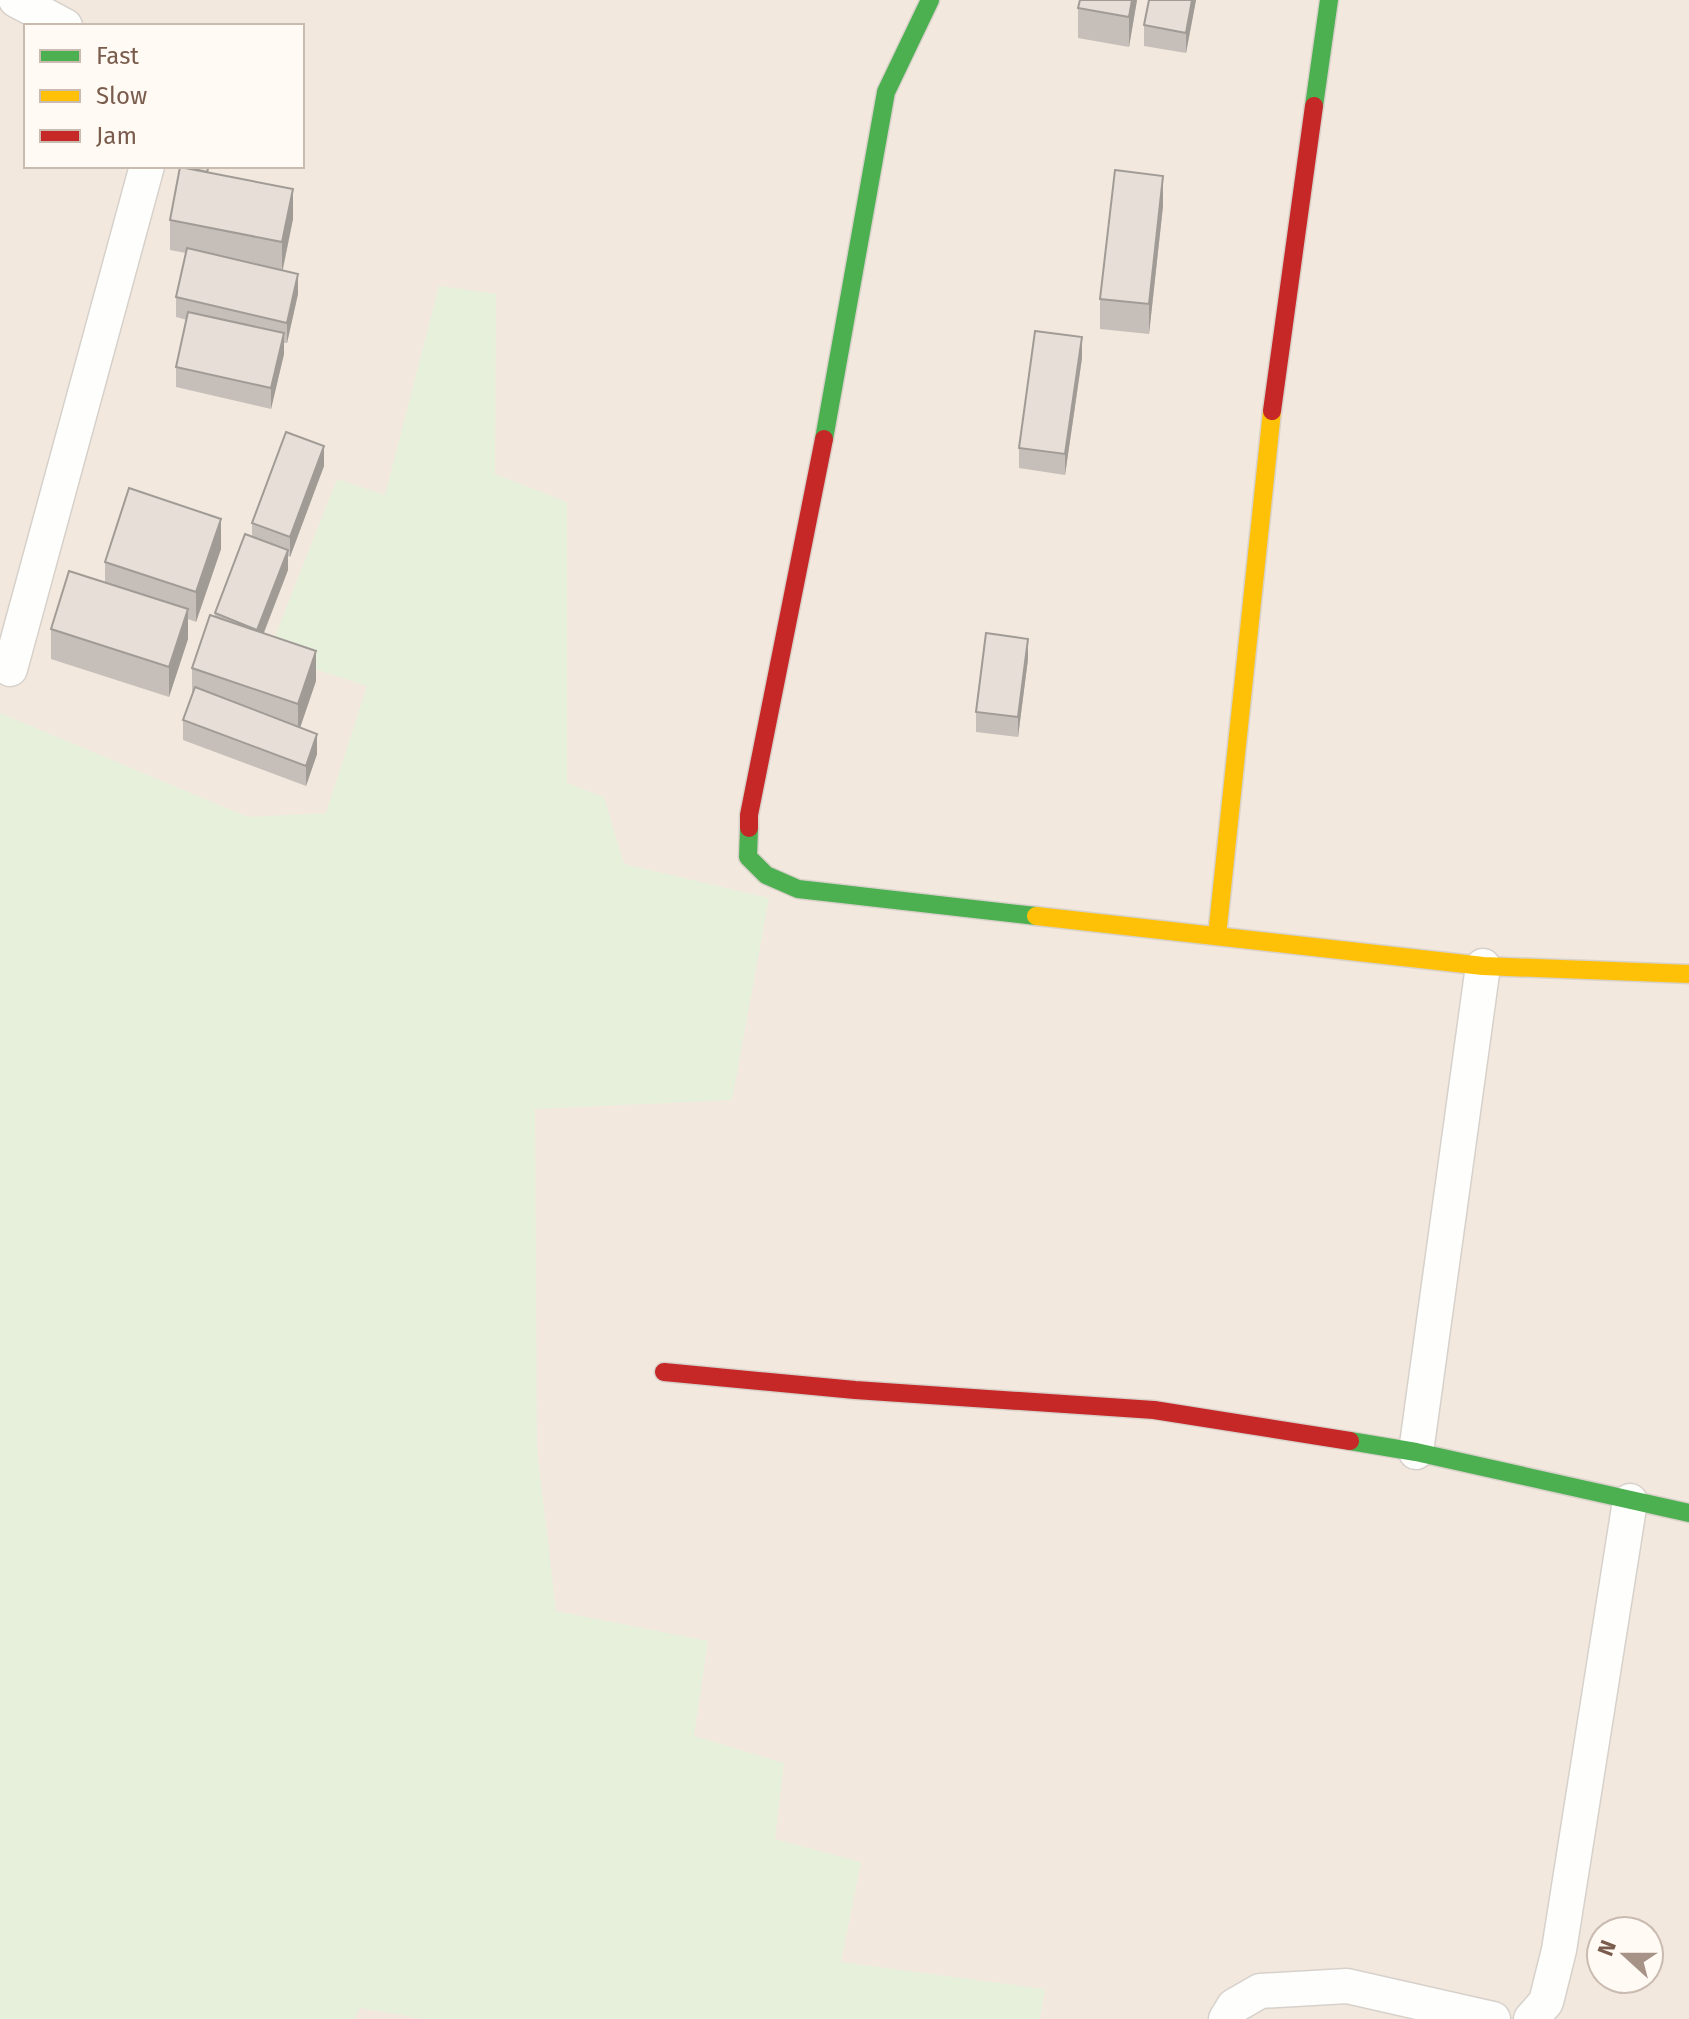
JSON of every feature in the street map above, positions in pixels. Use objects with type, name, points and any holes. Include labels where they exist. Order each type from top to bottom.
[{"type":"street","points":[[16,0],[61,24]]},
{"type":"street","points":[[930,0],[886,92],[824,437],[749,815],[748,857],[766,875],[798,889],[1483,966],[1689,974]]},
{"type":"street","points":[[1217,936],[1270,424],[1329,0]]},
{"type":"street","points":[[10,669],[146,168]]},
{"type":"street","points":[[1416,1452],[1483,966]]},
{"type":"street","points":[[664,1372],[855,1390],[1154,1410],[1416,1452],[1689,1513]]},
{"type":"street","points":[[1531,2019],[1546,2002],[1559,1950],[1630,1501]]},
{"type":"street","points":[[1226,2019],[1234,2006],[1260,1991],[1347,1986],[1493,2019]]},
{"type":"shaded area","points":[[0,0],[1689,0],[1689,2019],[0,2019]]},
{"type":"green space","points":[[439,286],[496,294],[495,474],[567,502],[567,783],[604,797],[624,864],[769,898],[732,1100],[535,1109],[537,1449],[556,1611],[708,1641],[694,1736],[784,1763],[775,1839],[861,1862],[841,1962],[1045,1989],[1040,2019],[424,2019],[360,2008],[355,2019],[0,2019],[0,713],[248,817],[326,813],[367,686],[268,654],[337,479],[385,495]]},
{"type":"building","points":[[1080,0],[1132,0],[1129,17],[1078,8]]},
{"type":"building","points":[[1149,0],[1192,0],[1186,33],[1144,25]]},
{"type":"building","points":[[180,168],[293,189],[282,242],[170,220]]},
{"type":"building","points":[[1115,170],[1163,176],[1149,304],[1100,299]]},
{"type":"building","points":[[187,248],[298,274],[287,323],[176,297]]},
{"type":"building","points":[[188,312],[284,333],[271,388],[176,367]]},
{"type":"building","points":[[1035,331],[1082,337],[1065,454],[1019,448]]},
{"type":"building","points":[[286,432],[324,446],[290,537],[252,523]]},
{"type":"building","points":[[129,488],[221,519],[196,592],[105,562]]},
{"type":"building","points":[[245,534],[288,550],[257,630],[215,613]]},
{"type":"building","points":[[69,571],[188,609],[169,667],[51,629]]},
{"type":"building","points":[[210,615],[316,651],[298,704],[192,668]]},
{"type":"building","points":[[986,633],[1028,639],[1018,717],[976,712]]},
{"type":"building","points":[[195,687],[317,734],[306,766],[183,720]]},
{"type":"traffic: fast","points":[[824,439],[886,92],[930,0]]},
{"type":"traffic: fast","points":[[1314,106],[1329,0]]},
{"type":"traffic: fast","points":[[749,828],[748,857],[766,875],[798,889],[1036,916]]},
{"type":"traffic: fast","points":[[1350,1441],[1416,1452],[1689,1513]]},
{"type":"traffic: slow","points":[[1217,936],[1272,411]]},
{"type":"traffic: slow","points":[[1036,916],[1483,966],[1689,974]]},
{"type":"traffic: jam","points":[[1272,411],[1314,106]]},
{"type":"traffic: jam","points":[[749,828],[749,815],[824,439]]},
{"type":"traffic: jam","points":[[664,1372],[855,1390],[1154,1410],[1350,1441]]}]
